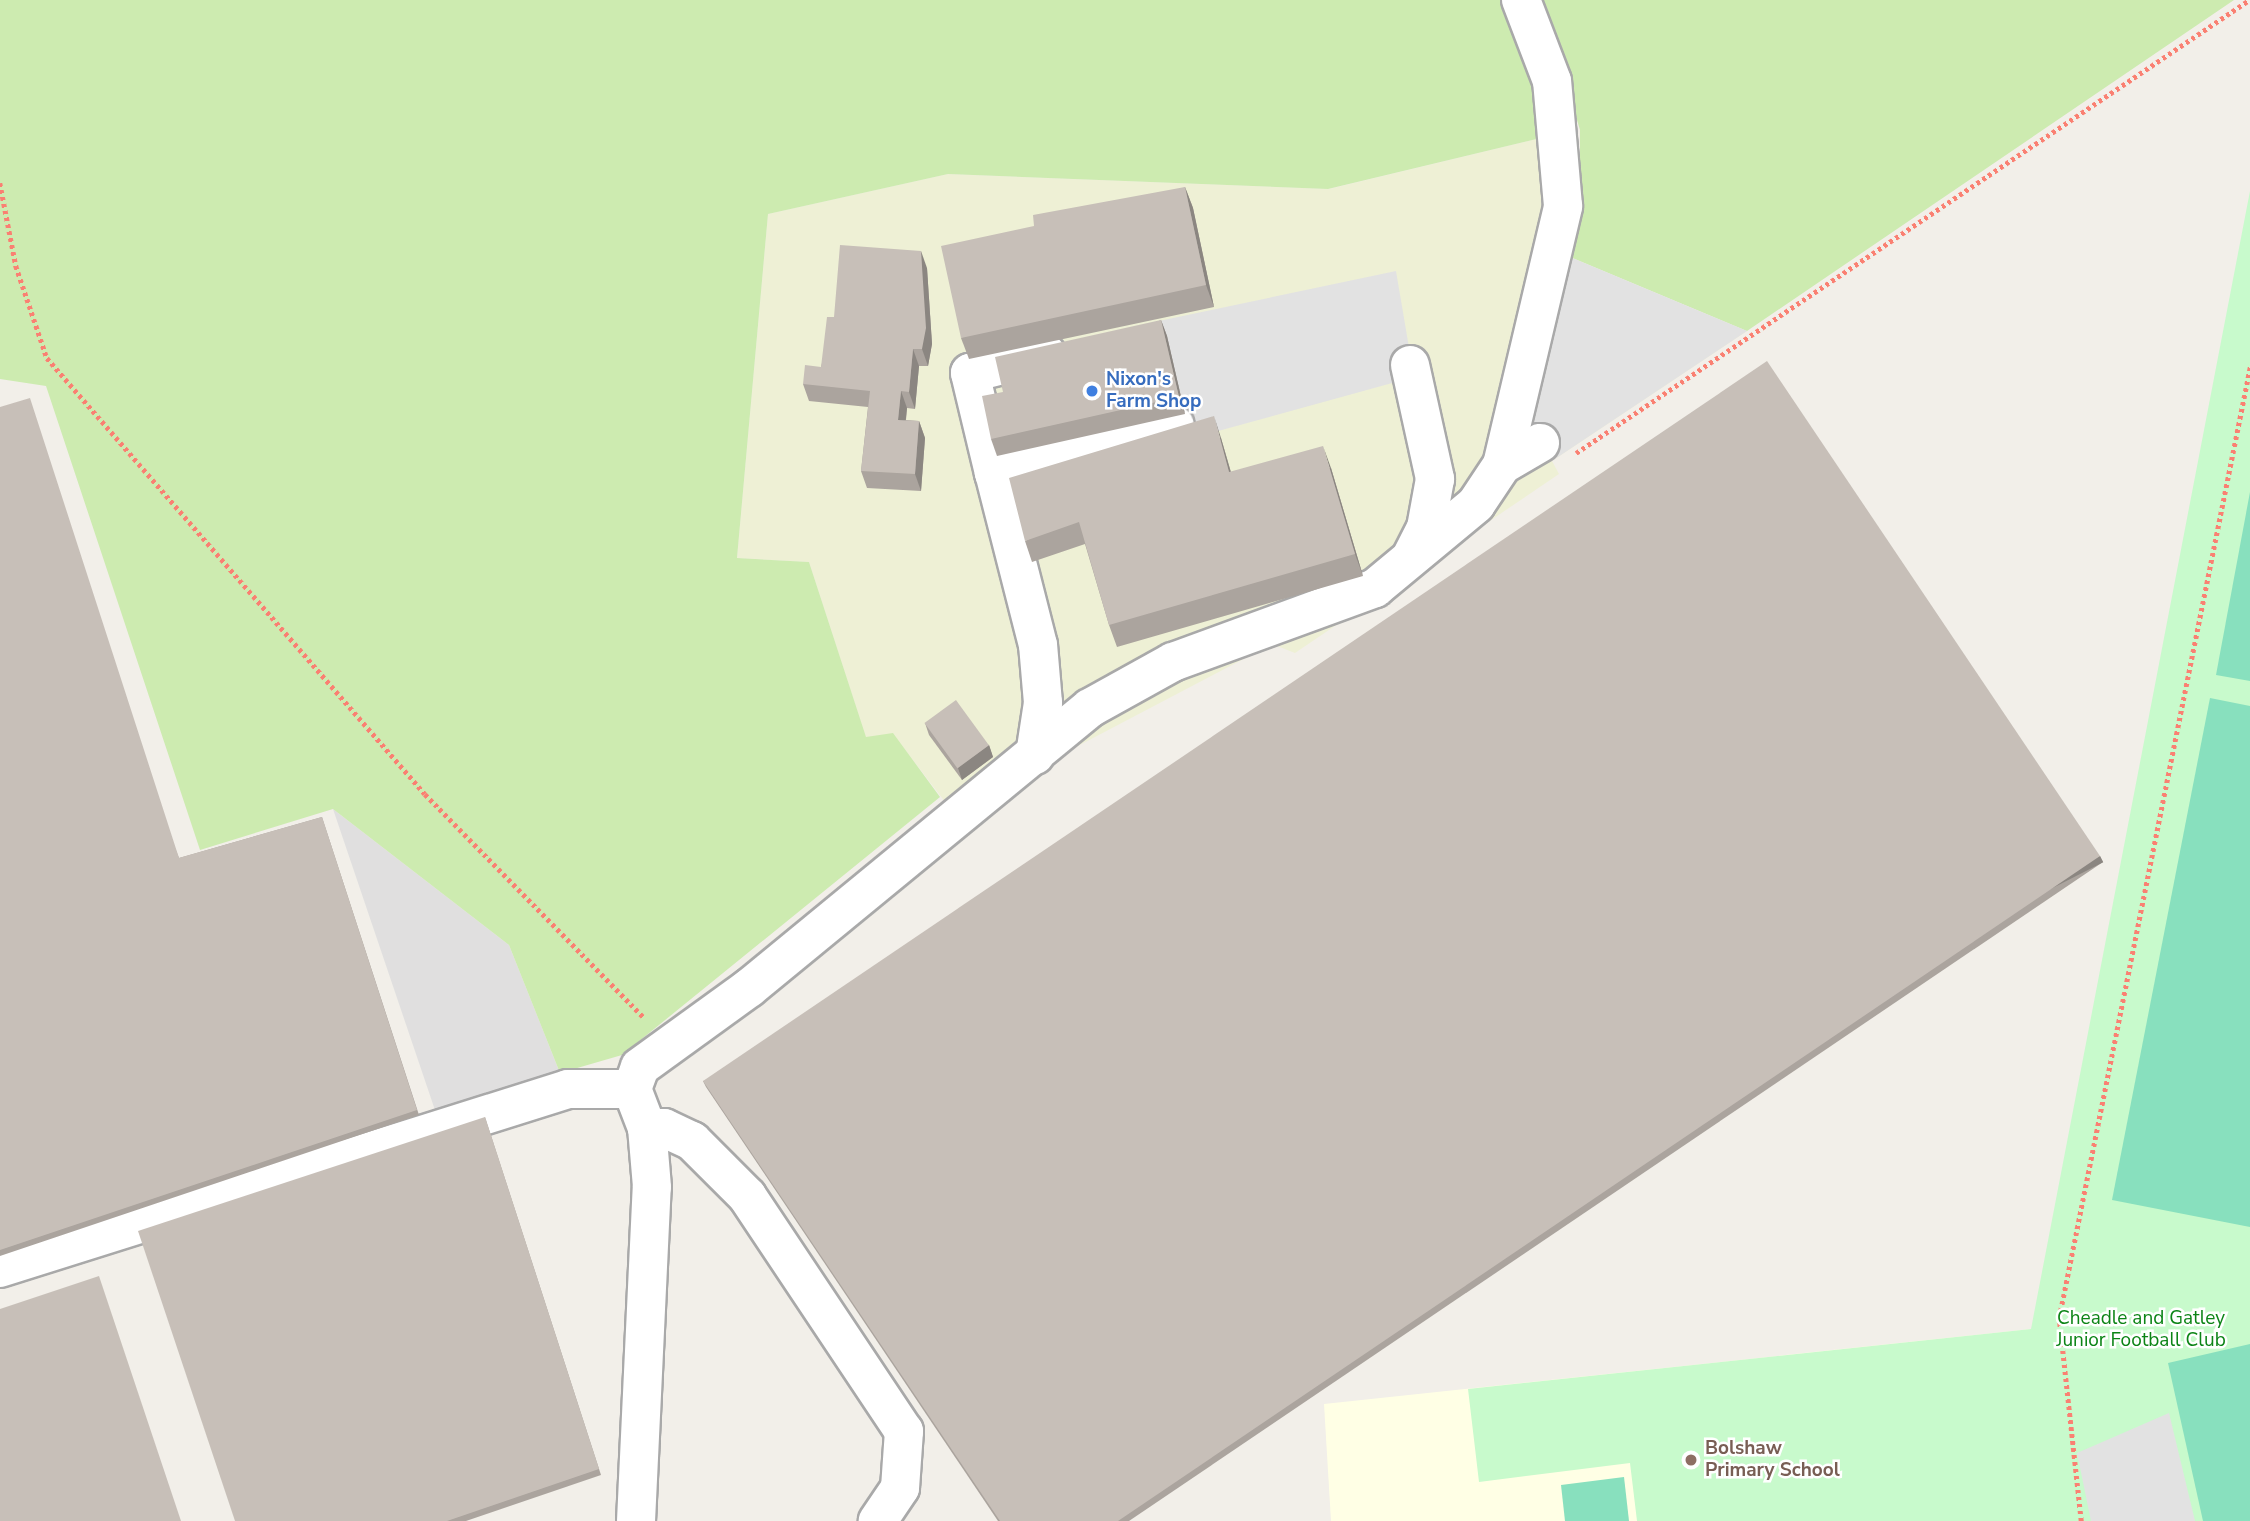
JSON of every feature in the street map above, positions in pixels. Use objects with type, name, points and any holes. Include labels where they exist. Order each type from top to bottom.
[{"type":"lane","points":[[636,1521],[652,1187],[647,1128],[632,1088],[640,1068],[667,1044],[749,988],[1035,755],[1130,682],[1375,588],[1476,503],[1502,465],[1563,206],[1552,81],[1521,0]]},
{"type":"lane","points":[[1035,755],[1043,702],[1038,645],[970,373],[1078,347]]},
{"type":"lane","points":[[1409,561],[1426,528],[1435,479],[1410,365]]},
{"type":"lane","points":[[994,473],[1175,425]]},
{"type":"lane","points":[[1502,465],[1553,451]]},
{"type":"lane","points":[[0,1268],[568,1089],[632,1088]]},
{"type":"lane","points":[[647,1128],[664,1128],[692,1141],[747,1196],[904,1432],[900,1488],[878,1521]]},
{"type":"path","points":[[1553,451],[2249,0]]},
{"type":"path","points":[[0,183],[16,266],[47,358],[425,794],[667,1044]]},
{"type":"path","points":[[2081,1521],[2059,1318],[2250,367]]},
{"type":"shaded area","points":[[1549,136],[1547,197],[1536,249],[1747,331],[1552,461],[1559,474],[1295,653],[1272,644],[1055,758],[965,828],[893,734],[866,738],[809,562],[737,558],[768,214],[948,174],[1329,189]]},
{"type":"shaded area","points":[[1570,257],[1747,331],[1552,461],[1532,430]]},
{"type":"shaded area","points":[[1396,271],[1414,377],[1189,439],[1159,321]]},
{"type":"shaded area","points":[[333,809],[509,945],[560,1073],[437,1116]]},
{"type":"shaded area","name":"Bolshaw Primary School","points":[[2031,1329],[2065,1521],[1331,1521],[1324,1404]]},
{"type":"shaded area","points":[[2169,1413],[2195,1521],[2091,1521],[2077,1453]]},
{"type":"green space","points":[[0,0],[1502,0],[1549,136],[1328,189],[948,174],[768,214],[737,558],[809,562],[866,737],[893,733],[940,797],[622,1055],[560,1073],[509,945],[333,809],[200,850],[46,386],[0,379]]},
{"type":"green space","points":[[1541,0],[2234,0],[1747,331],[1570,257],[1580,194],[1580,130]]},
{"type":"green space","name":"Cheadle and Gatley Junior Football Club","points":[[2250,191],[2250,1521],[1637,1521],[1630,1463],[1479,1482],[1468,1389],[2031,1329]]},
{"type":"green space","points":[[2250,492],[2250,681],[2216,675]]},
{"type":"green space","points":[[2210,698],[2250,706],[2250,1227],[2112,1200]]},
{"type":"green space","points":[[2250,1344],[2250,1521],[2203,1521],[2168,1363]]},
{"type":"green space","points":[[1624,1477],[1629,1521],[1565,1521],[1561,1485]]},
{"type":"building","points":[[1185,187],[1206,285],[961,338],[941,246],[1034,226],[1033,215]]},
{"type":"building","points":[[840,245],[921,251],[926,328],[922,349],[913,349],[909,392],[901,391],[898,420],[919,421],[915,474],[861,471],[870,391],[803,384],[805,365],[821,367],[827,317],[834,317]]},
{"type":"building","name":"Nixon's Farm Shop","points":[[1161,320],[1179,397],[991,439],[982,396],[1003,392],[995,357]]},
{"type":"building","points":[[1767,361],[2100,856],[1118,1521],[1000,1521],[703,1081]]},
{"type":"building","points":[[30,398],[179,858],[322,817],[417,1110],[0,1250],[0,407]]},
{"type":"building","points":[[1214,416],[1229,472],[1323,446],[1355,554],[1109,625],[1079,522],[1025,541],[1009,478]]},
{"type":"building","points":[[956,700],[989,745],[957,768],[924,723]]},
{"type":"building","points":[[485,1117],[599,1469],[447,1521],[235,1521],[138,1231]]},
{"type":"building","points":[[99,1276],[181,1521],[0,1521],[0,1309]]},
{"type":"place","name":"Nixon's Farm Shop","points":[[1092,391]]},
{"type":"place","name":"Bolshaw Primary School","points":[[1691,1460]]}]
